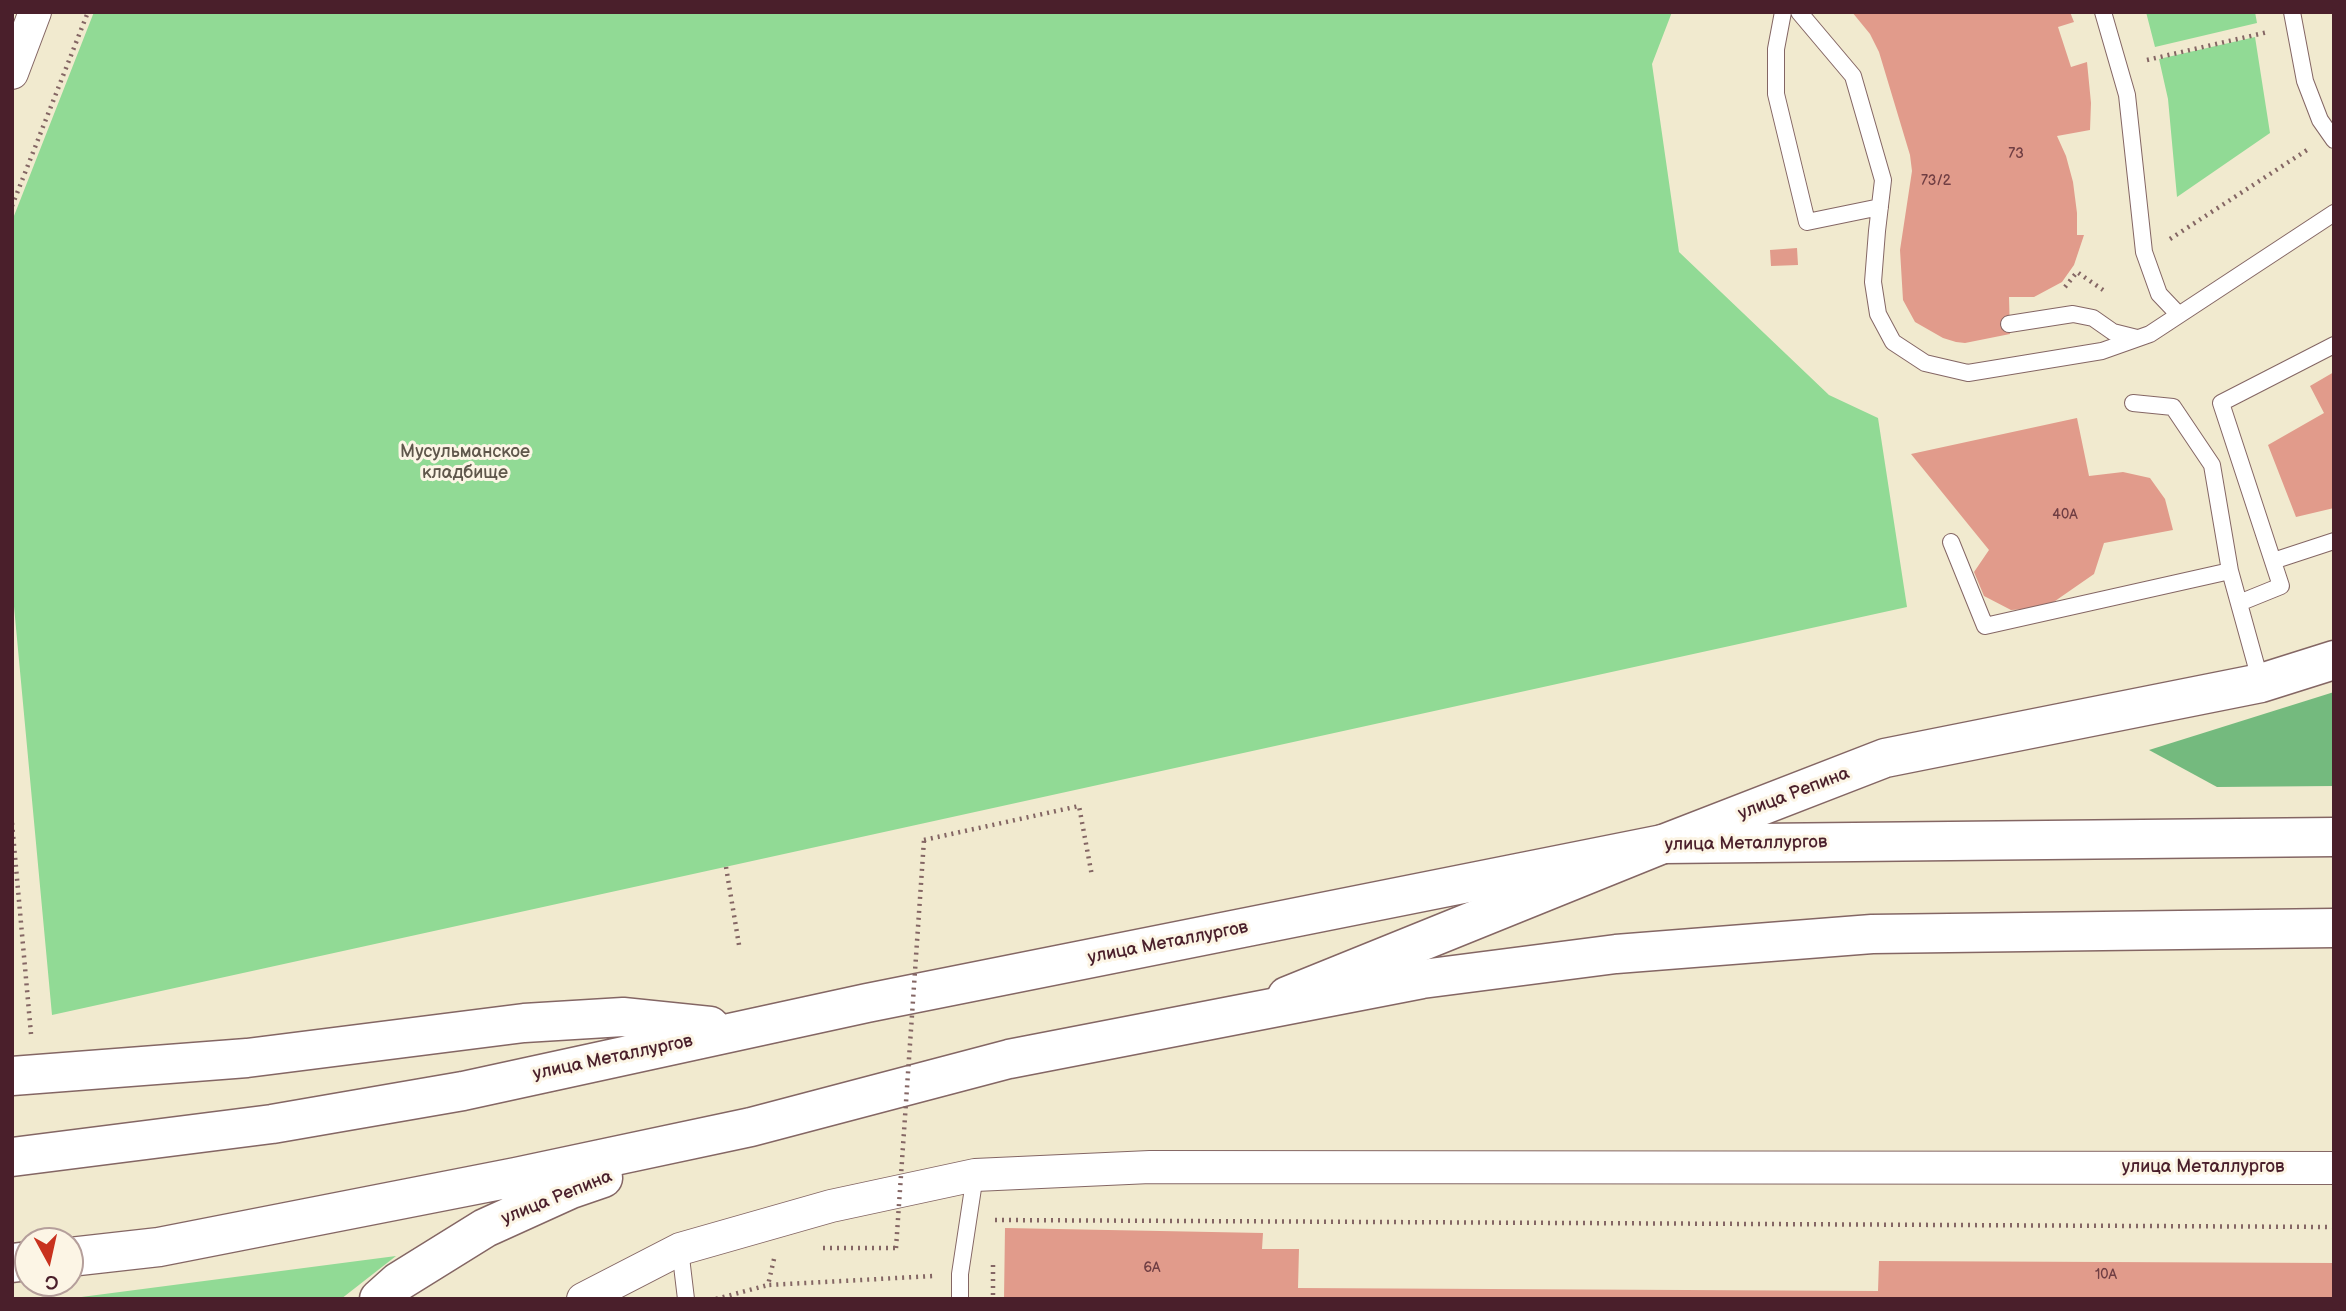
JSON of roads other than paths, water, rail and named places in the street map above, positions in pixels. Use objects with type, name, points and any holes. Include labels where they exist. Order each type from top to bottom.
[{"type":"main road","name":"улица Репина","points":[[1237,1016],[1663,844],[1885,758],[2261,683],[2334,660]]},
{"type":"main road","name":"улица Металлургов","points":[[12,1157],[286,1122],[463,1091],[867,1003],[1663,844],[2334,837]]},
{"type":"main road","points":[[84,1255],[159,1247],[516,1177],[751,1127],[1009,1059],[1422,979],[1615,954],[1872,934],[2334,928]]},
{"type":"main road","points":[[12,1076],[247,1058],[524,1023],[622,1017],[744,1030]]},
{"type":"main road","name":"улица Репина","points":[[379,1299],[398,1282],[485,1228],[571,1189],[751,1127]]},
{"type":"street","points":[[12,74],[35,12]]},
{"type":"street","name":"улица Металлургов","points":[[583,1299],[680,1249],[831,1206],[975,1175],[1150,1167],[2334,1167]]},
{"type":"lane","points":[[1783,12],[1776,49],[1776,94],[1807,222],[1880,207]]},
{"type":"lane","points":[[1799,12],[1853,76],[1883,180],[1873,282],[1878,314],[1893,342],[1925,363],[1968,373],[2102,351],[2150,334],[2334,213]]},
{"type":"lane","points":[[2103,12],[2127,95],[2145,255],[2159,294],[2179,315]]},
{"type":"lane","points":[[2292,12],[2305,81],[2320,120],[2332,137]]},
{"type":"lane","points":[[2009,324],[2073,314],[2093,318],[2113,332],[2137,338]]},
{"type":"lane","points":[[2239,603],[2281,586],[2221,403],[2334,345]]},
{"type":"lane","points":[[2133,403],[2174,407],[2212,465],[2230,571],[2261,683]]},
{"type":"lane","points":[[2273,561],[2334,541]]},
{"type":"lane","points":[[1951,542],[1985,626],[2230,571]]},
{"type":"lane","points":[[960,1299],[960,1274],[975,1175]]},
{"type":"lane","points":[[680,1249],[686,1299]]},
{"type":"park label","name":"Мусульманское кладбище","points":[[465,462]]}]
